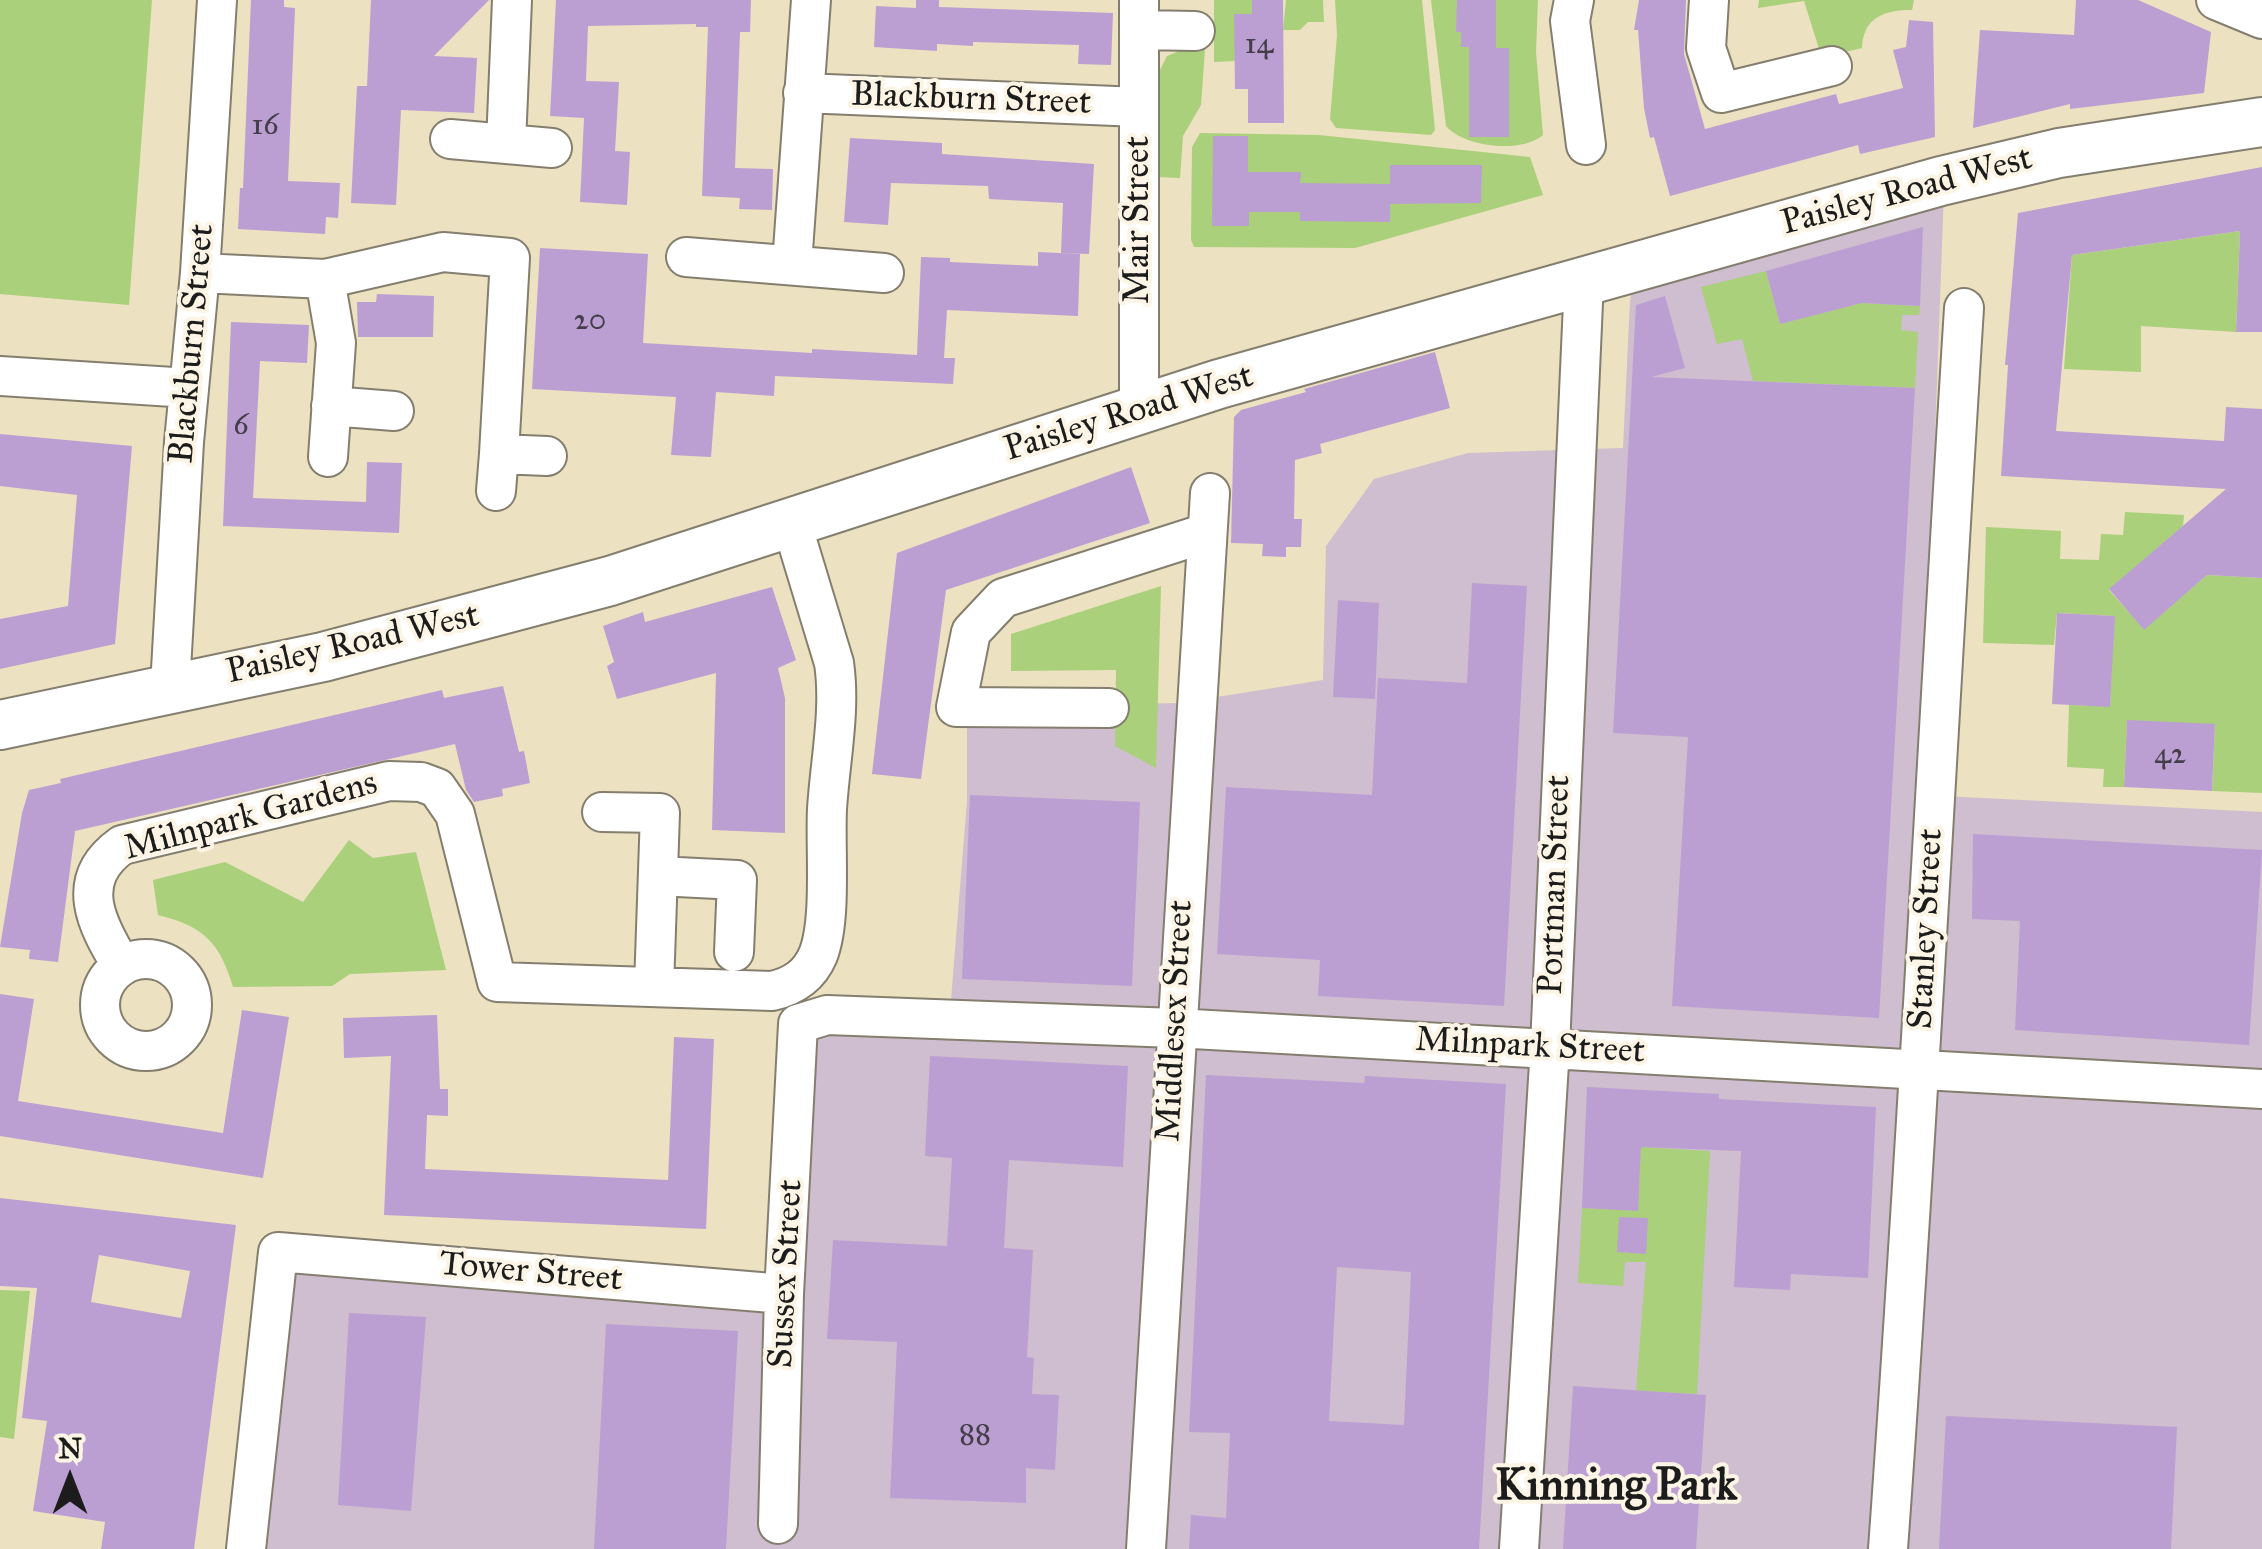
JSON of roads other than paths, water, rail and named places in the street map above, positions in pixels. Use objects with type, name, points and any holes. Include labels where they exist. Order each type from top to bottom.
[{"type":"main road","name":"Paisley Road West","points":[[0,725],[323,657],[610,581],[1139,410],[1584,280],[2008,164],[2262,122]]},
{"type":"street","name":"Blackburn Street","points":[[170,687],[217,0]]},
{"type":"street","points":[[506,144],[512,0]]},
{"type":"street","name":"Blackburn Street","points":[[792,264],[810,0]]},
{"type":"street","points":[[1574,0],[1570,21],[1586,145]]},
{"type":"street","points":[[1710,0],[1706,48],[1720,93],[1832,66]]},
{"type":"street","points":[[2216,0],[2262,19]]},
{"type":"street","name":"Mair Street","points":[[1139,410],[1139,15],[1195,32]]},
{"type":"street","name":"Blackburn Street","points":[[804,93],[1139,107]]},
{"type":"street","points":[[450,139],[552,148]]},
{"type":"street","points":[[200,273],[324,279],[443,252],[510,258],[496,492]]},
{"type":"street","points":[[686,257],[884,273]]},
{"type":"street","points":[[324,279],[336,343],[328,458]]},
{"type":"street","name":"Portman Street","points":[[1519,1549],[1550,1047],[1584,280]]},
{"type":"street","name":"Stanley Street","points":[[1888,1549],[1964,308]]},
{"type":"street","points":[[0,376],[189,388]]},
{"type":"street","points":[[331,406],[394,411]]},
{"type":"street","points":[[498,454],[547,456]]},
{"type":"street","name":"Middlesex Street","points":[[1146,1549],[1210,494]]},
{"type":"street","name":"Milnpark Gardens","points":[[122,966],[96,919],[92,892],[96,872],[105,856],[122,845],[406,780],[437,788],[455,814],[497,982],[772,991],[789,988],[813,966],[824,934],[827,811],[837,685],[834,662],[791,521]]},
{"type":"street","points":[[1110,708],[956,707],[971,632],[1003,598],[1206,533]]},
{"type":"street","points":[[602,812],[660,813],[654,988]]},
{"type":"street","points":[[658,876],[737,880],[734,952]]},
{"type":"street","name":"Milnpark Street","points":[[798,1024],[827,1015],[1175,1028],[2262,1089]]},
{"type":"street","name":"Sussex Street","points":[[778,1524],[784,1294],[798,1024]]},
{"type":"street","name":"Tower Street","points":[[246,1549],[278,1252],[784,1294]]},
{"type":"district","name":"Kinning Park","points":[[1616,1488]]}]
